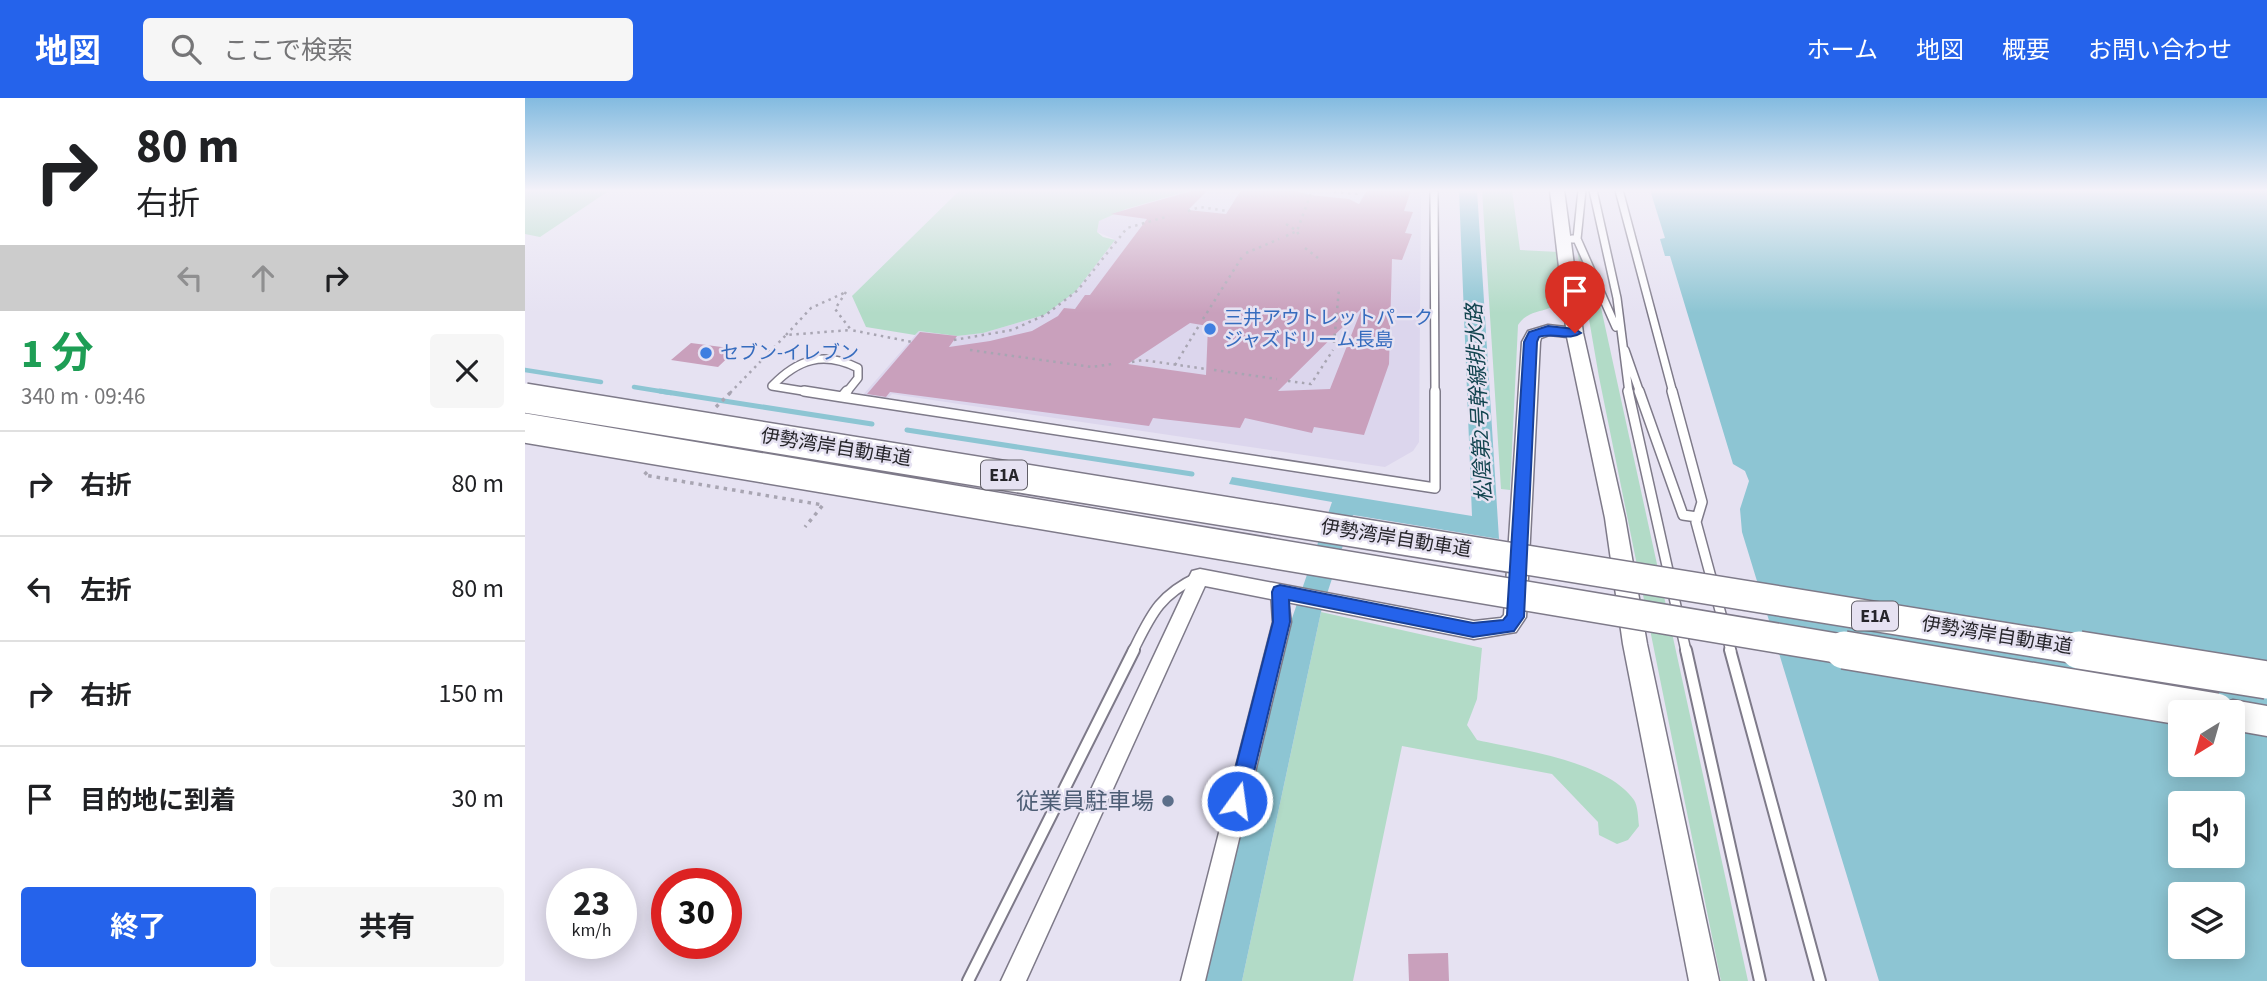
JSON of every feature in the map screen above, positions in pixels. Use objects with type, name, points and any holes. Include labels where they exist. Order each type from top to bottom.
[{"type":"highway","name":"伊勢湾岸自動車道","points":[[525,398],[2267,680]]},
{"type":"highway","name":"伊勢湾岸自動車道","points":[[525,429],[2168,704]]},
{"type":"highway","points":[[525,437],[688,456]]},
{"type":"highway","points":[[2245,717],[2267,721]]},
{"type":"street","points":[[1569,231],[1575,333],[1615,518],[1635,644],[1704,981]]},
{"type":"street","points":[[1013,981],[1200,577],[1473,630],[1508,626],[1515,617],[1531,342],[1534,335],[1548,330],[1575,333]]},
{"type":"street","points":[[1193,981],[1282,622],[1286,593]]},
{"type":"lane","points":[[842,397],[858,378],[857,368],[827,357],[806,360],[787,369],[772,386],[807,392],[1435,488],[1434,231]]},
{"type":"lane","points":[[1573,231],[1571,239],[1621,339],[1683,515],[1697,516]]},
{"type":"lane","points":[[1602,231],[1617,298],[1625,377],[1760,981]]},
{"type":"lane","points":[[1630,231],[1702,502],[1696,522],[1821,981]]},
{"type":"lane","points":[[968,981],[1155,607],[1176,587],[1200,577]]},
{"type":"path","points":[[954,340],[994,335],[1018,328],[1058,309],[1089,278],[1125,231]]},
{"type":"path","points":[[1286,236],[1297,231]]},
{"type":"path","points":[[1297,231],[1300,238]]},
{"type":"path","points":[[1246,253],[1279,239]]},
{"type":"path","points":[[1305,248],[1318,258]]},
{"type":"path","points":[[1203,319],[1242,257]]},
{"type":"path","points":[[1334,344],[1339,289]]},
{"type":"path","points":[[716,407],[811,307],[846,292],[835,309],[851,330]]},
{"type":"path","points":[[1175,365],[1200,324]]},
{"type":"path","points":[[786,335],[851,330],[912,342]]},
{"type":"path","points":[[970,350],[1092,368],[1112,364]]},
{"type":"path","points":[[1288,381],[1311,384],[1333,350]]},
{"type":"path","points":[[1132,362],[1143,360],[1206,369]]},
{"type":"path","points":[[1214,370],[1277,379]]},
{"type":"shaded area","name":"三井アウトレットパーク ジャズドリーム長島","points":[[1421,231],[1419,442],[1413,451],[1385,467],[892,394],[887,399],[862,396],[919,331],[957,336],[983,333],[1044,315],[1114,239],[1097,232]]},
{"type":"green space","points":[[525,231],[549,231],[540,237],[525,234]]},
{"type":"green space","points":[[918,231],[1097,231],[1103,237],[1115,240],[1075,292],[1044,315],[983,333],[957,336],[919,331],[915,335],[866,327],[852,296]]},
{"type":"green space","points":[[1485,231],[1517,231],[1520,250],[1559,252],[1561,301],[1527,316],[1518,325],[1510,490],[1501,489]]},
{"type":"green space","points":[[1577,250],[1580,250],[1598,294],[1748,981],[1721,981],[1599,377]]},
{"type":"green space","points":[[1321,612],[1482,648],[1477,699],[1467,725],[1477,740],[1562,759],[1604,776],[1634,800],[1639,826],[1628,840],[1617,844],[1599,835],[1598,822],[1552,774],[1402,746],[1353,981],[1242,981]]},
{"type":"water","name":"松陰第2号幹線排水路","points":[[1461,231],[1480,231],[1499,539],[1353,515],[1321,612],[1242,981],[1205,981],[1289,627],[1332,502],[1229,484],[1232,477],[1472,516]]},
{"type":"water","points":[[1663,231],[2267,231],[2267,981],[1879,981],[1742,532],[1740,509],[1749,481],[1745,471],[1733,464],[1670,256],[1665,256],[1660,239],[1665,238]]},
{"type":"building","name":"三井アウトレットパーク ジャズドリーム長島","points":[[1138,231],[1406,231],[1412,234],[1402,260],[1392,259],[1389,364],[1364,435],[1314,427],[1312,433],[1245,418],[1240,428],[1153,418],[1149,426],[890,392],[886,397],[867,394],[920,332],[957,336],[949,347],[990,341],[1032,331],[1058,316],[1064,308],[1075,309],[1085,295],[1090,295]],"holes":[[[1362,308],[1330,389],[1278,391]],[[1190,323],[1208,326],[1206,375],[1128,364]]]},
{"type":"building","points":[[691,343],[737,349],[718,367],[671,360]]},
{"type":"building","points":[[1448,953],[1449,981],[1409,981],[1408,954]]},
{"type":"waterway","points":[[525,370],[601,382]]},
{"type":"waterway","points":[[634,387],[671,393]]},
{"type":"waterway","points":[[660,391],[872,424]]},
{"type":"waterway","points":[[907,430],[1192,474]]},
{"type":"place","name":"三井アウトレットパーク ジャズドリーム長島","points":[[1210,329]]},
{"type":"place","name":"セブン-イレブン","points":[[706,353]]},
{"type":"place","name":"従業員駐車場","points":[[1168,801]]},
{"type":"route","points":[[1237,801],[1282,622],[1280,592],[1473,630],[1508,626],[1515,617],[1531,342],[1534,335],[1548,330],[1575,333]]}]
